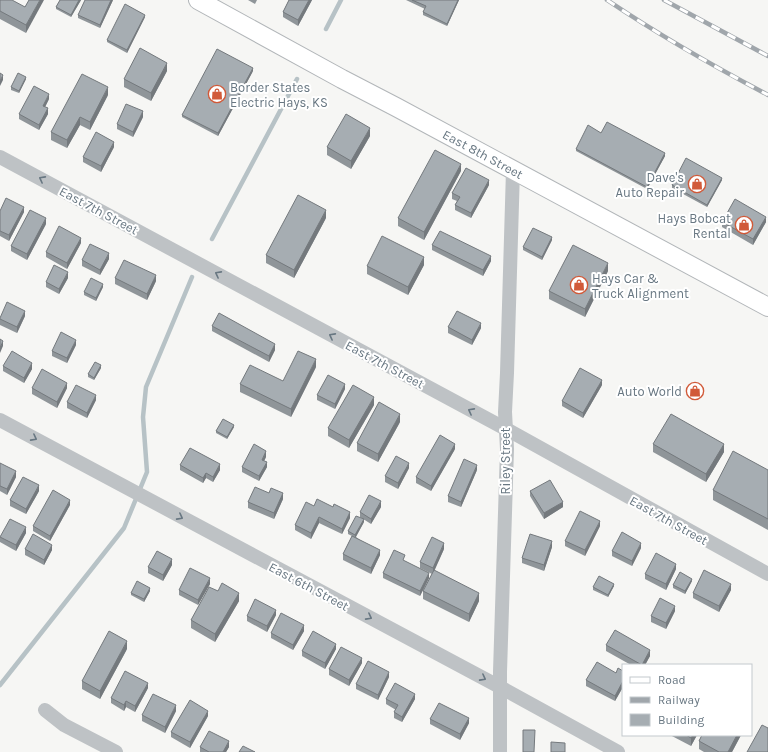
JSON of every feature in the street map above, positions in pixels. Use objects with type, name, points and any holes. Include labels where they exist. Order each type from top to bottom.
[{"type":"main road","name":"East 8th Street","points":[[198,0],[342,79],[403,110],[768,306]]},
{"type":"street","name":"East 7th Street","points":[[0,157],[506,429],[768,574]]},
{"type":"street","name":"Riley Street","points":[[500,752],[500,687],[506,449],[505,412],[513,170]]},
{"type":"street","name":"East 6th Street","points":[[0,420],[500,687],[618,752]]},
{"type":"street","points":[[45,710],[64,725],[116,752]]},
{"type":"building","points":[[0,0],[12,0],[25,7],[29,0],[40,0],[26,25],[0,11]]},
{"type":"building","points":[[60,0],[79,0],[71,15],[56,7]]},
{"type":"building","points":[[85,0],[111,0],[100,25],[78,15]]},
{"type":"building","points":[[289,0],[309,0],[298,20],[283,12]]},
{"type":"building","points":[[412,0],[458,0],[447,24],[423,12],[426,6]]},
{"type":"building","points":[[125,4],[145,15],[127,50],[107,40]]},
{"type":"building","points":[[140,48],[167,63],[151,93],[124,79]]},
{"type":"building","name":"Border States Electric Hays, KS","points":[[217,49],[253,68],[218,133],[182,115]]},
{"type":"building","points":[[0,73],[3,75],[0,81]]},
{"type":"building","points":[[18,73],[26,77],[19,91],[11,87]]},
{"type":"building","points":[[82,74],[108,87],[90,122],[80,117],[67,140],[51,132]]},
{"type":"building","points":[[34,86],[49,94],[43,106],[48,108],[39,125],[19,114]]},
{"type":"building","points":[[126,104],[143,111],[133,132],[117,124]]},
{"type":"building","points":[[346,114],[370,128],[351,161],[327,147]]},
{"type":"building","points":[[607,122],[665,153],[647,187],[576,149],[588,125],[601,133]]},
{"type":"building","points":[[96,132],[114,142],[101,166],[83,157]]},
{"type":"building","points":[[435,150],[461,164],[424,232],[398,218]]},
{"type":"building","name":"Dave's Auto Repair","points":[[686,158],[722,178],[707,205],[672,185]]},
{"type":"building","points":[[466,168],[489,180],[471,213],[455,205],[460,197],[452,193]]},
{"type":"building","points":[[298,195],[326,210],[294,270],[266,255]]},
{"type":"building","points":[[6,198],[24,207],[9,235],[0,231],[0,211]]},
{"type":"building","name":"Hays Bobcat Rental","points":[[735,199],[766,217],[753,239],[722,222]]},
{"type":"building","points":[[30,210],[46,218],[27,254],[11,246]]},
{"type":"building","points":[[59,226],[81,238],[67,263],[46,252]]},
{"type":"building","points":[[533,228],[552,237],[542,257],[523,247]]},
{"type":"building","points":[[440,231],[491,256],[483,270],[432,245]]},
{"type":"building","points":[[382,236],[424,257],[408,287],[367,266]]},
{"type":"building","points":[[90,244],[109,253],[100,270],[82,260]]},
{"type":"building","name":"Hays Car & Truck Alignment","points":[[573,245],[608,263],[585,309],[549,291]]},
{"type":"building","points":[[124,260],[156,275],[147,294],[115,278]]},
{"type":"building","points":[[54,265],[68,272],[59,289],[46,282]]},
{"type":"building","points":[[91,278],[103,284],[96,298],[84,292]]},
{"type":"building","points":[[7,302],[25,311],[17,327],[0,319]]},
{"type":"building","points":[[457,311],[481,323],[472,340],[448,327]]},
{"type":"building","points":[[219,313],[275,344],[269,356],[212,326]]},
{"type":"building","points":[[61,332],[76,340],[67,358],[52,351]]},
{"type":"building","points":[[0,339],[3,341],[0,348]]},
{"type":"building","points":[[12,351],[32,363],[24,378],[3,366]]},
{"type":"building","points":[[298,351],[316,359],[291,409],[240,384],[250,365],[283,381]]},
{"type":"building","points":[[95,362],[101,365],[94,378],[88,374]]},
{"type":"building","points":[[580,368],[602,380],[583,413],[562,401]]},
{"type":"building","points":[[42,369],[67,383],[57,402],[32,388]]},
{"type":"building","points":[[328,375],[345,384],[335,404],[317,395]]},
{"type":"building","points":[[76,385],[96,395],[87,413],[67,402]]},
{"type":"building","points":[[353,385],[374,397],[349,440],[328,428]]},
{"type":"building","points":[[379,402],[400,414],[378,454],[357,443]]},
{"type":"building","points":[[671,414],[724,444],[706,474],[653,444]]},
{"type":"building","points":[[223,419],[234,425],[227,437],[216,431]]},
{"type":"building","points":[[440,435],[455,444],[431,486],[416,477]]},
{"type":"building","points":[[254,444],[266,451],[262,460],[267,462],[259,476],[242,467]]},
{"type":"building","points":[[190,448],[220,464],[213,477],[206,473],[203,478],[180,465]]},
{"type":"building","points":[[733,451],[768,470],[768,519],[713,490]]},
{"type":"building","points":[[396,456],[409,463],[398,483],[385,476]]},
{"type":"building","points":[[464,459],[477,465],[461,502],[448,496]]},
{"type":"building","points":[[0,463],[16,471],[7,489],[0,486]]},
{"type":"building","points":[[23,477],[39,485],[26,509],[10,500]]},
{"type":"building","points":[[550,480],[563,502],[544,513],[530,491]]},
{"type":"building","points":[[255,487],[269,493],[271,488],[283,493],[274,513],[248,502]]},
{"type":"building","points":[[53,490],[70,500],[50,536],[33,526]]},
{"type":"building","points":[[369,495],[381,501],[371,519],[360,512]]},
{"type":"building","points":[[317,499],[333,507],[334,504],[350,512],[342,529],[319,517],[311,533],[295,525],[306,502],[314,506]]},
{"type":"building","points":[[580,511],[600,521],[585,550],[565,541]]},
{"type":"building","points":[[356,516],[364,519],[355,535],[348,531]]},
{"type":"building","points":[[10,519],[26,527],[16,545],[0,537]]},
{"type":"building","points":[[622,532],[641,543],[632,561],[612,551]]},
{"type":"building","points":[[33,534],[52,545],[44,560],[25,549]]},
{"type":"building","points":[[530,534],[552,541],[544,565],[522,558]]},
{"type":"building","points":[[352,536],[380,550],[371,568],[343,554]]},
{"type":"building","points":[[432,537],[444,543],[433,568],[420,562]]},
{"type":"building","points":[[394,550],[405,555],[403,560],[429,573],[420,591],[383,573]]},
{"type":"building","points":[[157,551],[172,559],[163,575],[148,567]]},
{"type":"building","points":[[656,553],[676,564],[666,584],[645,574]]},
{"type":"building","points":[[190,568],[210,578],[198,600],[179,590]]},
{"type":"building","points":[[434,570],[479,593],[469,614],[423,591]]},
{"type":"building","points":[[704,570],[731,584],[719,606],[693,593]]},
{"type":"building","points":[[680,572],[692,579],[685,591],[673,585]]},
{"type":"building","points":[[599,576],[614,584],[608,595],[593,587]]},
{"type":"building","points":[[137,581],[150,588],[144,599],[131,593]]},
{"type":"building","points":[[222,583],[239,593],[215,634],[191,620],[209,587],[218,591]]},
{"type":"building","points":[[660,598],[675,606],[666,623],[651,616]]},
{"type":"building","points":[[255,599],[276,610],[267,626],[247,616]]},
{"type":"building","points":[[281,613],[304,625],[293,645],[271,633]]},
{"type":"building","points":[[615,630],[650,650],[643,664],[640,664],[606,645]]},
{"type":"building","points":[[109,631],[127,641],[100,691],[82,681]]},
{"type":"building","points":[[313,631],[336,644],[325,663],[302,651]]},
{"type":"building","points":[[341,647],[362,658],[349,680],[329,669]]},
{"type":"building","points":[[368,661],[389,672],[378,695],[356,684]]},
{"type":"building","points":[[597,662],[616,673],[618,668],[622,670],[622,683],[615,696],[586,680]]},
{"type":"building","points":[[125,671],[148,683],[135,706],[126,701],[124,705],[111,698]]},
{"type":"building","points":[[395,683],[415,694],[402,717],[394,712],[398,705],[386,699]]},
{"type":"building","points":[[153,694],[176,705],[165,727],[142,715]]},
{"type":"building","points":[[190,700],[208,711],[190,742],[171,732]]},
{"type":"building","points":[[439,703],[469,718],[460,734],[430,719]]},
{"type":"building","points":[[762,725],[768,728],[768,752],[747,752]]},
{"type":"building","points":[[523,730],[535,730],[534,752],[523,752]]},
{"type":"building","points":[[209,731],[229,741],[223,752],[209,752],[200,747]]},
{"type":"building","points":[[702,736],[736,736],[728,752],[719,752],[699,741]]},
{"type":"building","points":[[551,742],[565,743],[565,752],[551,752]]},
{"type":"building","points":[[243,746],[255,752],[239,752]]},
{"type":"waterway","points":[[326,29],[341,0]]},
{"type":"waterway","points":[[212,239],[297,79]]},
{"type":"waterway","points":[[0,685],[124,528],[147,472],[143,417],[146,387],[192,277]]},
{"type":"railway","points":[[607,0],[686,50],[768,95]]},
{"type":"railway","points":[[664,0],[768,56]]},
{"type":"place","name":"Border States Electric Hays, KS","points":[[217,94]]},
{"type":"place","name":"Dave's Auto Repair","points":[[697,184]]},
{"type":"place","name":"Hays Bobcat Rental","points":[[744,225]]},
{"type":"place","name":"Hays Car & Truck Alignment","points":[[579,285]]},
{"type":"place","name":"Auto World","points":[[695,391]]}]
